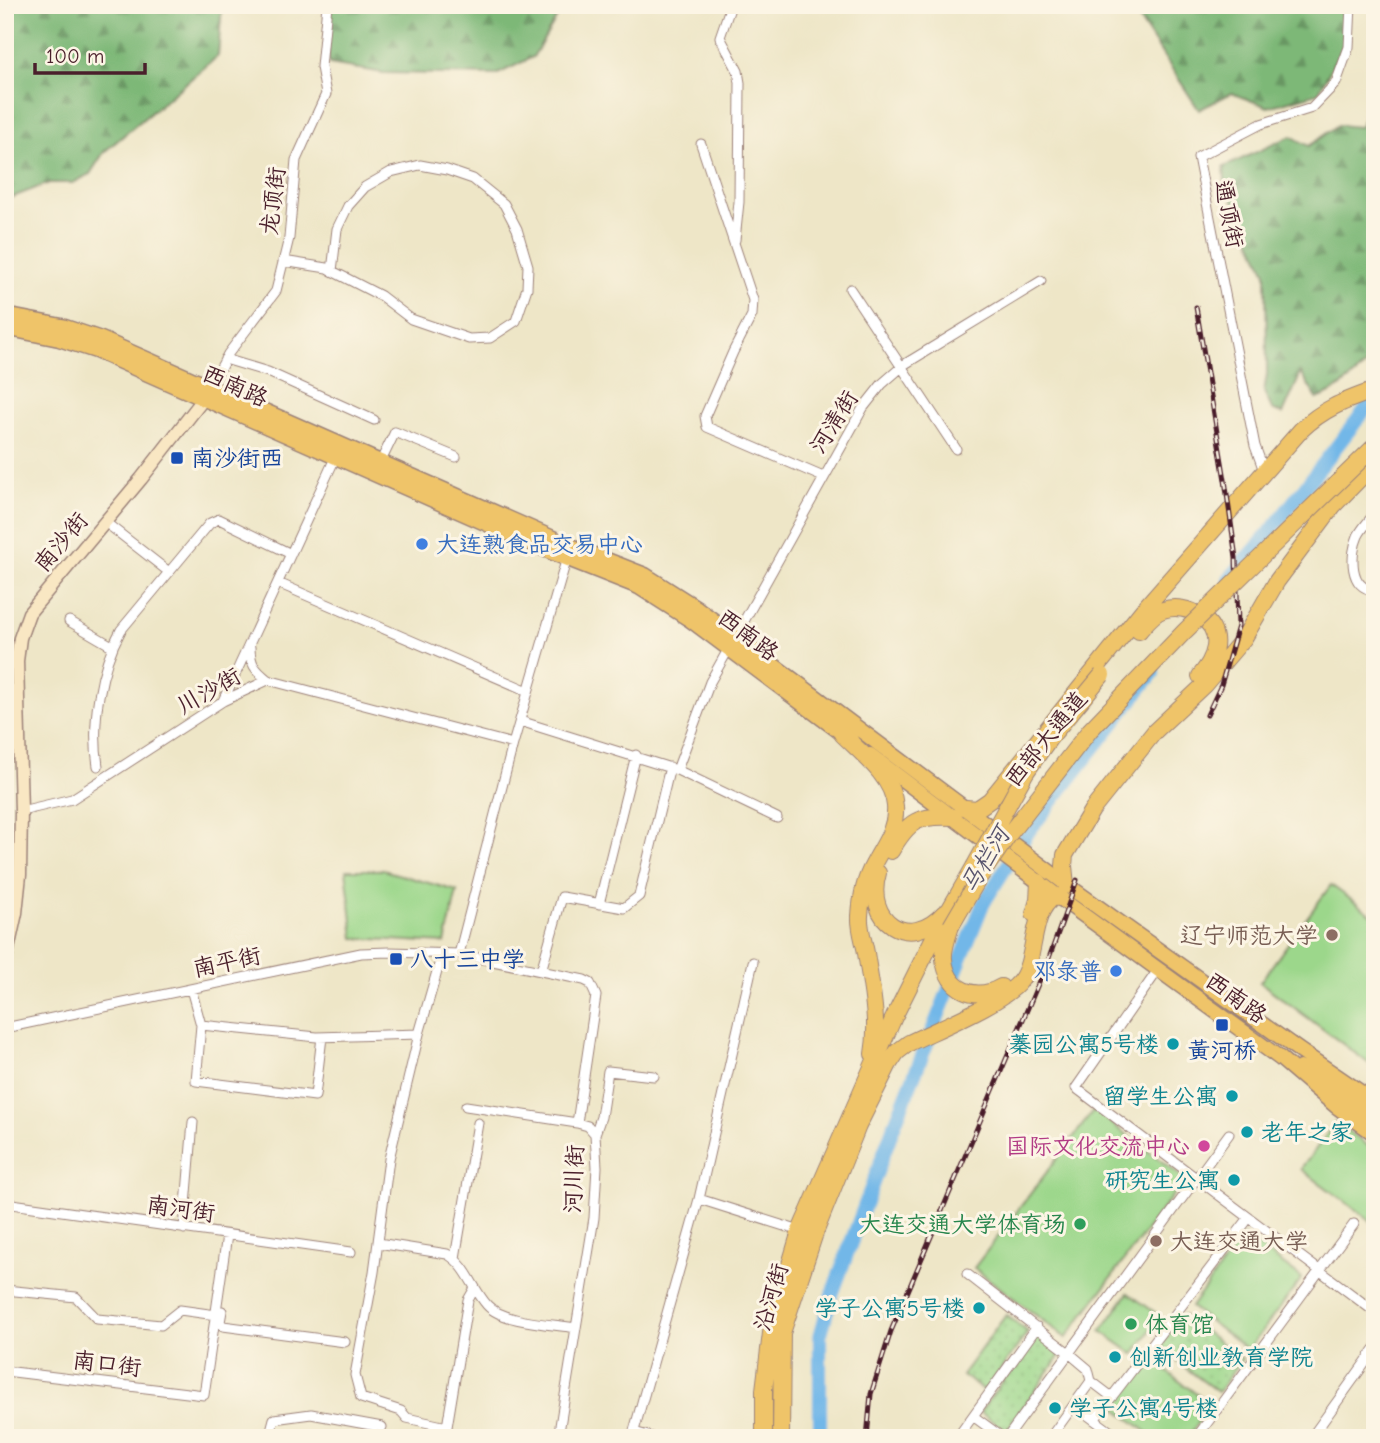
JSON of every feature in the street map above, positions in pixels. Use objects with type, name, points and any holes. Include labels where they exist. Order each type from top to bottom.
[{"type":"highway","points":[[957,898],[933,924],[910,930],[887,924],[880,915],[875,886],[878,873],[906,826],[933,816],[977,809],[990,800],[1143,610],[1309,423],[1329,407],[1375,390]]},
{"type":"highway","name":"西部大通道","points":[[832,1175],[840,1139],[894,1017],[974,867],[1083,725],[1178,626],[1375,435]]},
{"type":"highway","name":"西部大通道","points":[[832,1175],[855,1132],[901,1021],[951,926],[1010,833],[1090,730],[1184,632],[1375,446]]},
{"type":"highway","points":[[855,1132],[897,1052],[909,1043],[1001,999],[1023,979],[1044,905],[1063,892],[1065,855],[1073,839],[1125,766],[1155,731],[1205,685],[1244,638],[1277,580],[1334,506],[1375,463]]},
{"type":"highway","points":[[974,867],[1026,772],[1049,739],[1151,617],[1161,610],[1181,608],[1204,618],[1215,635],[1215,646],[1211,662],[1175,713]]},
{"type":"highway","points":[[840,1139],[874,1051],[875,1018],[860,918],[872,867],[894,822],[895,806],[893,793],[885,779],[842,734]]},
{"type":"highway","points":[[951,926],[944,955],[946,970],[958,987],[979,995],[988,994],[1004,985],[1016,970],[1038,900],[1039,876]]},
{"type":"highway","name":"沿河街","points":[[763,1438],[772,1325],[800,1231],[832,1175]]},
{"type":"highway","name":"沿河街","points":[[775,1438],[775,1391],[782,1327],[832,1175]]},
{"type":"highway","points":[[781,1438],[782,1327]]},
{"type":"main road","name":"西南路","points":[[5,315],[62,326],[101,339],[336,456],[569,552]]},
{"type":"main road","name":"西南路","points":[[8,329],[59,339],[96,351],[209,392],[380,461],[639,587],[733,643],[960,812],[1039,876],[1375,1102]]},
{"type":"main road","name":"西南路","points":[[733,643],[842,734],[960,812]]},
{"type":"main road","name":"西南路","points":[[1063,892],[1158,970],[1281,1059],[1336,1106],[1375,1134]]},
{"type":"main road","points":[[1293,1046],[1321,1079]]},
{"type":"main road","points":[[1281,1059],[1321,1079],[1375,1118]]},
{"type":"street","name":"龙顶街","points":[[209,392],[225,359],[276,291],[289,238],[296,160],[326,94],[321,67],[327,5]]},
{"type":"street","points":[[731,5],[720,37],[738,71],[740,83],[739,202],[734,245]]},
{"type":"street","name":"通顶街","points":[[1264,471],[1255,446],[1198,158],[1261,124],[1312,108],[1336,83],[1349,47],[1351,5]]},
{"type":"street","points":[[701,144],[753,300],[752,315],[705,416],[707,427],[823,477]]},
{"type":"street","points":[[283,261],[332,271],[381,296],[411,319],[469,340],[490,338],[516,321],[527,288],[528,266],[517,229],[503,204],[473,179],[447,170],[420,166],[391,172],[365,187],[348,206],[337,229],[332,271]]},
{"type":"street","name":"河清街","points":[[541,971],[562,897],[624,908],[639,896],[674,768],[710,682],[863,408],[882,384],[902,366],[1041,281]]},
{"type":"street","points":[[850,289],[956,449]]},
{"type":"street","points":[[5,363],[8,329]]},
{"type":"street","points":[[225,359],[268,372],[373,420]]},
{"type":"street","name":"南沙街","points":[[5,963],[10,920],[19,894],[21,811],[11,661],[29,613],[209,392]]},
{"type":"street","points":[[380,461],[395,432],[456,457]]},
{"type":"street","points":[[223,701],[336,456]]},
{"type":"street","points":[[1375,513],[1359,534],[1353,551],[1358,582],[1367,590],[1375,590]]},
{"type":"street","points":[[98,766],[95,746],[99,702],[112,646],[121,630],[210,523],[219,519],[291,554]]},
{"type":"street","points":[[105,522],[169,572]]},
{"type":"street","points":[[459,954],[513,744],[569,552]]},
{"type":"street","points":[[278,583],[528,691]]},
{"type":"street","points":[[69,621],[112,646]]},
{"type":"street","points":[[250,645],[253,668],[268,680]]},
{"type":"street","name":"川沙街","points":[[21,811],[72,799],[223,701],[268,680],[513,744]]},
{"type":"street","points":[[520,721],[674,768],[777,818]]},
{"type":"street","points":[[599,904],[636,755]]},
{"type":"street","name":"南平街","points":[[5,1028],[361,953],[459,954]]},
{"type":"street","points":[[442,954],[394,1135],[355,1375],[361,1398],[401,1411],[408,1418],[447,1427],[468,1300],[475,1287]]},
{"type":"street","name":"河川街","points":[[459,954],[584,980],[590,983],[596,996],[577,1123],[588,1126],[595,1134],[597,1167],[594,1218],[558,1438]]},
{"type":"street","points":[[655,1438],[633,1435],[699,1199],[753,962]]},
{"type":"street","points":[[1158,970],[1076,1088],[1195,1180],[1375,1312]]},
{"type":"street","points":[[191,989],[201,1025],[195,1081],[315,1096],[322,1037]]},
{"type":"street","points":[[201,1025],[322,1037],[419,1034]]},
{"type":"street","points":[[595,1134],[601,1117],[608,1071],[654,1076]]},
{"type":"street","points":[[466,1106],[577,1123]]},
{"type":"street","points":[[184,1229],[193,1122]]},
{"type":"street","points":[[455,1258],[478,1123]]},
{"type":"street","points":[[973,1416],[1005,1438],[1229,1135]]},
{"type":"street","points":[[699,1199],[800,1231]]},
{"type":"street","name":"南河街","points":[[5,1203],[351,1252]]},
{"type":"street","points":[[1094,1420],[1248,1219]]},
{"type":"street","points":[[1196,1438],[1354,1224]]},
{"type":"street","points":[[5,1290],[76,1297],[97,1319],[161,1325],[180,1310],[216,1315],[227,1235]]},
{"type":"street","points":[[378,1243],[447,1254],[455,1258],[488,1306],[504,1316],[576,1328]]},
{"type":"street","points":[[967,1275],[1069,1353],[1088,1369],[1091,1381],[1112,1397]]},
{"type":"street","points":[[221,1276],[225,1284],[220,1322],[223,1326],[345,1342]]},
{"type":"street","name":"南口街","points":[[5,1371],[204,1395],[216,1315]]},
{"type":"street","points":[[960,1437],[1037,1327]]},
{"type":"street","points":[[1311,1438],[1375,1349]]},
{"type":"street","points":[[1050,1438],[1091,1381]]},
{"type":"street","points":[[1074,1405],[1119,1438]]},
{"type":"street","points":[[269,1438],[274,1419],[310,1414],[382,1427]]},
{"type":"green space","points":[[5,5],[222,5],[218,56],[104,152],[90,174],[73,183],[49,183],[5,200]]},
{"type":"green space","points":[[326,5],[564,6],[533,57],[496,75],[383,73],[329,64]]},
{"type":"green space","points":[[1130,5],[1344,5],[1345,43],[1318,93],[1268,107],[1231,93],[1199,110]]},
{"type":"green space","points":[[1375,96],[1375,356],[1341,386],[1317,399],[1301,373],[1283,414],[1272,409],[1264,392],[1267,374],[1266,273],[1225,183],[1224,167],[1291,136],[1309,146],[1338,125],[1360,127]]},
{"type":"green space","points":[[346,870],[383,870],[457,891],[445,943],[354,938]]},
{"type":"green space","points":[[1331,885],[1375,917],[1375,1068],[1260,982]]},
{"type":"green space","name":"大连交通大学体育场","points":[[1094,1110],[1185,1179],[1066,1338],[974,1268]]},
{"type":"green space","points":[[1336,1122],[1375,1151],[1375,1224],[1301,1169]]},
{"type":"green space","points":[[1244,1235],[1302,1278],[1248,1350],[1191,1307]]},
{"type":"green space","name":"体育馆","points":[[1128,1293],[1160,1316],[1134,1354],[1101,1331]]},
{"type":"green space","points":[[1006,1315],[1028,1332],[985,1391],[962,1375]]},
{"type":"green space","points":[[1183,1315],[1242,1359],[1218,1392],[1159,1348]]},
{"type":"green space","points":[[1036,1335],[1061,1354],[1006,1431],[980,1412]]},
{"type":"green space","points":[[1149,1358],[1211,1405],[1187,1438],[1155,1438],[1113,1406]]},
{"type":"waterway","name":"马栏河","points":[[1229,579],[1270,532],[1375,397]]},
{"type":"waterway","name":"马栏河","points":[[820,1438],[820,1337],[830,1300],[892,1131],[983,904],[1029,831],[1153,673]]},
{"type":"railway","points":[[1196,307],[1236,558],[1238,626],[1221,685],[1207,715]]},
{"type":"railway","points":[[867,1438],[871,1394],[891,1331],[1049,958],[1077,880]]},
{"type":"place","name":"南沙街西","points":[[177,458]]},
{"type":"place","name":"大连熟食品交易中心","points":[[422,544]]},
{"type":"place","name":"辽宁师范大学","points":[[1332,935]]},
{"type":"place","name":"八十三中学","points":[[396,959]]},
{"type":"place","name":"邓录普","points":[[1116,971]]},
{"type":"place","name":"黄河桥","points":[[1222,1025]]},
{"type":"place","name":"蓁园公寓5号楼","points":[[1173,1044]]},
{"type":"place","name":"留学生公寓","points":[[1232,1096]]},
{"type":"place","name":"老年之家","points":[[1247,1132]]},
{"type":"place","name":"国际文化交流中心","points":[[1204,1146]]},
{"type":"place","name":"研究生公寓","points":[[1234,1180]]},
{"type":"place","name":"大连交通大学体育场","points":[[1080,1224]]},
{"type":"place","name":"大连交通大学","points":[[1156,1241]]},
{"type":"place","name":"学子公寓5号楼","points":[[979,1308]]},
{"type":"place","name":"体育馆","points":[[1131,1324]]},
{"type":"place","name":"创新创业教育学院","points":[[1115,1357]]},
{"type":"place","name":"学子公寓4号楼","points":[[1055,1408]]}]
